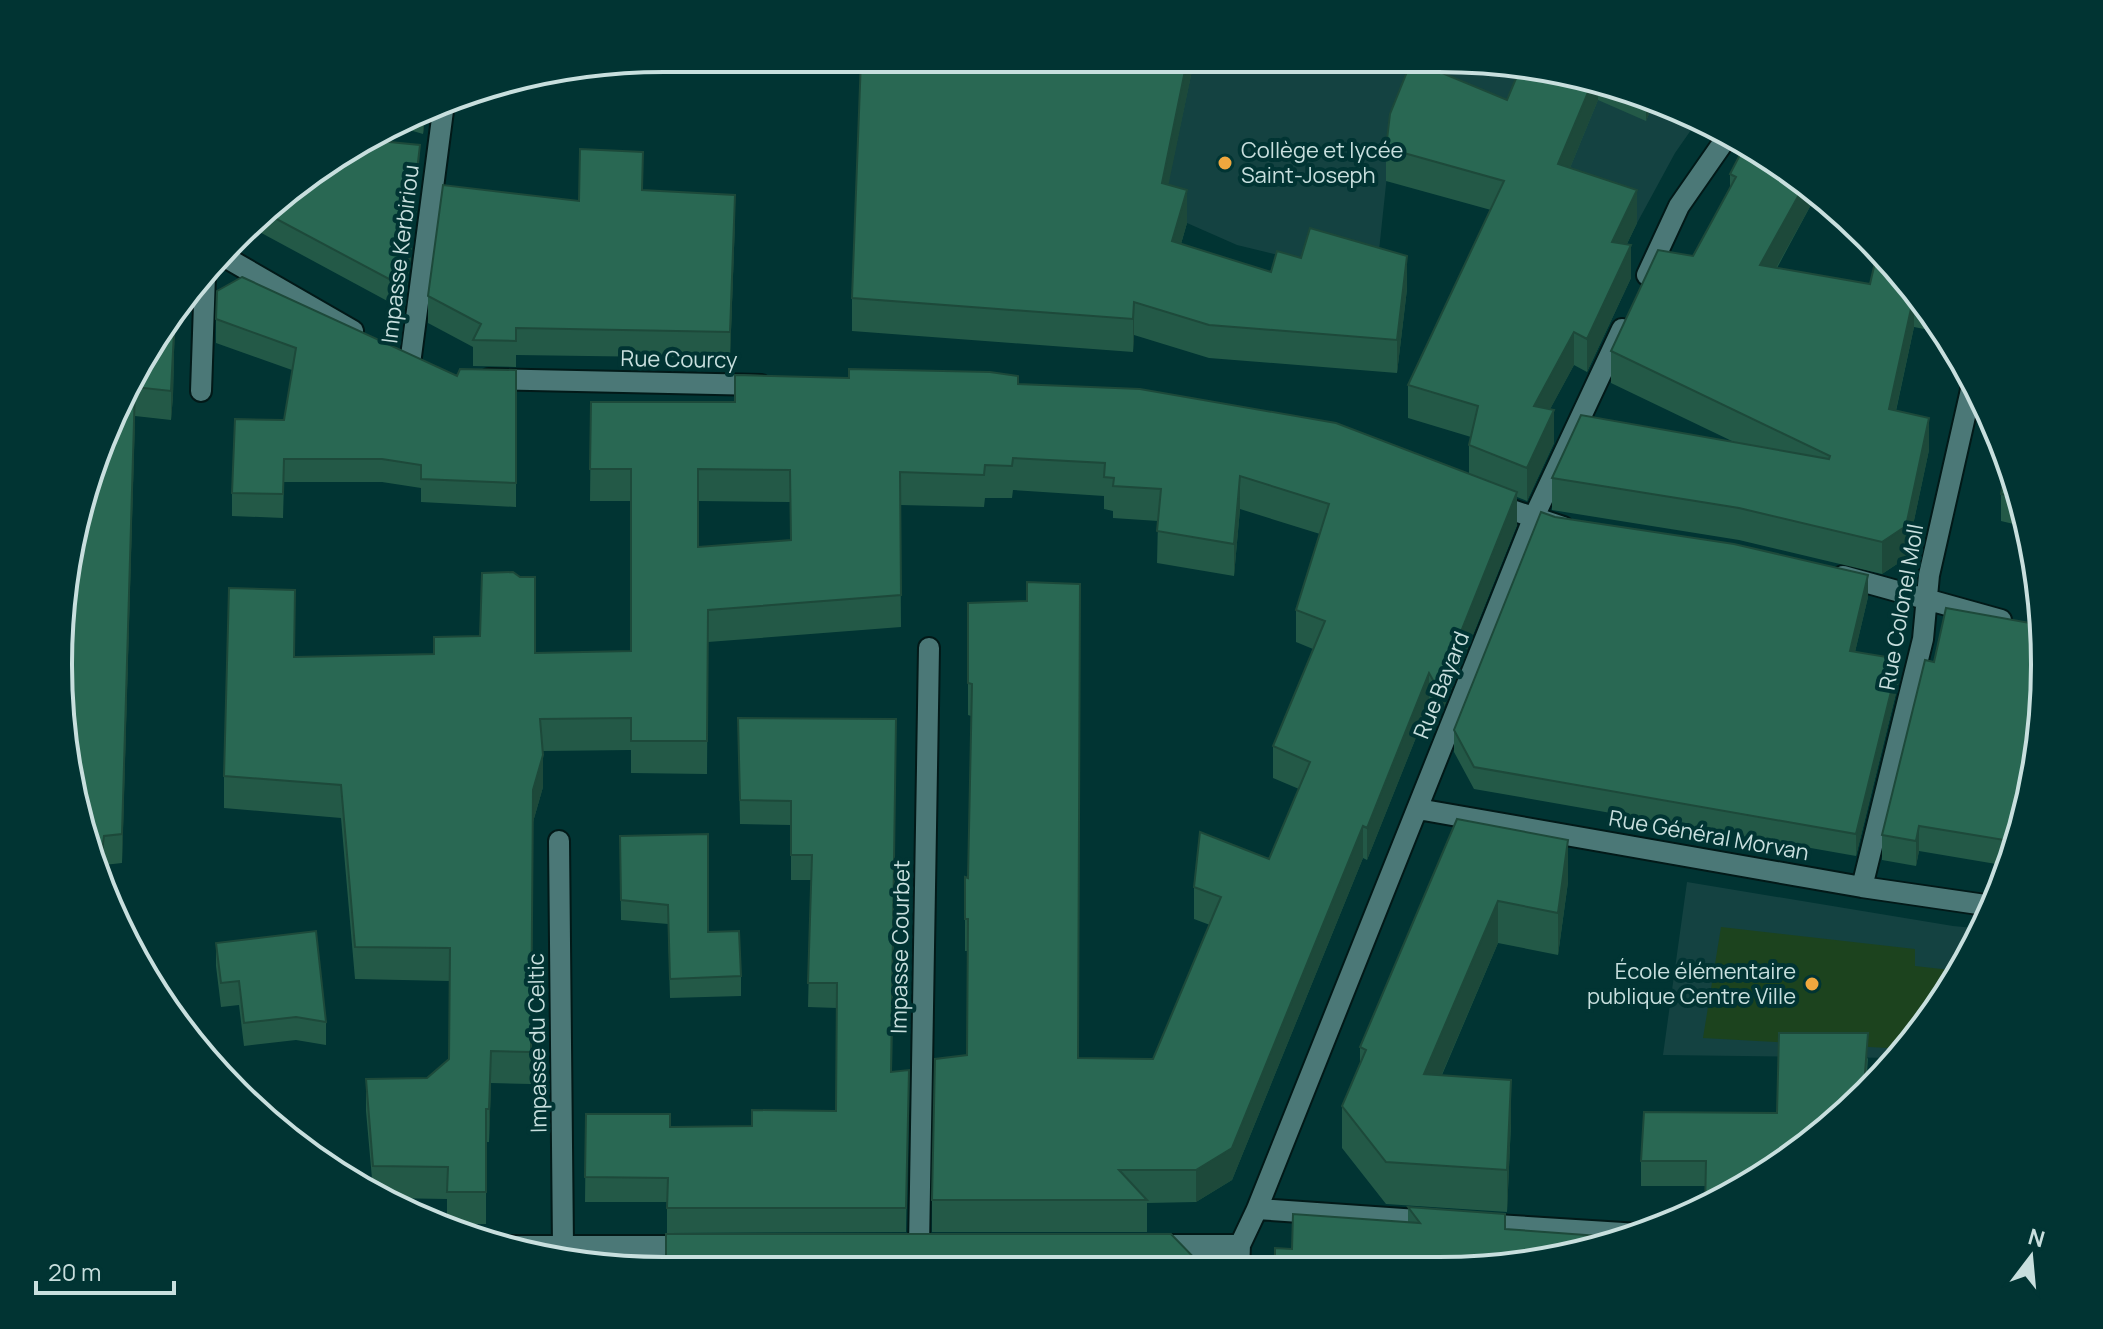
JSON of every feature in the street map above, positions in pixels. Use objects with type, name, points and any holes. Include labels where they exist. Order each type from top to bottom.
[{"type":"street","name":"Impasse Kerbiriou","points":[[433,371],[403,360],[442,115]]},
{"type":"street","points":[[1640,290],[1679,206],[1722,144]]},
{"type":"street","points":[[232,261],[370,341]]},
{"type":"street","points":[[201,391],[204,291]]},
{"type":"street","name":"Rue Bayard","points":[[1240,1257],[1240,1245],[1533,519],[1627,318]]},
{"type":"street","name":"Rue Courcy","points":[[472,379],[780,385]]},
{"type":"street","name":"Rue Colonel Moll","points":[[1862,887],[1923,639],[1925,600],[1969,400]]},
{"type":"street","points":[[1473,496],[1533,519],[1588,531]]},
{"type":"street","points":[[1828,572],[2027,626]]},
{"type":"street","name":"Impasse Courbet","points":[[919,1247],[929,648]]},
{"type":"street","name":"Rue Général Morvan","points":[[1418,809],[1862,887],[1980,904]]},
{"type":"street","name":"Impasse du Celtic","points":[[559,841],[563,1246]]},
{"type":"street","points":[[1257,1209],[1603,1234]]},
{"type":"street","points":[[1133,1245],[1240,1245]]},
{"type":"street","points":[[549,1246],[718,1246]]},
{"type":"shaded area","name":"Collège et lycée Saint-Joseph","points":[[1098,72],[1477,73],[1554,83],[1592,92],[1629,103],[1692,129],[1637,223],[1390,147],[1376,279],[1237,245],[1187,223]]},
{"type":"shaded area","name":"École élémentaire publique Centre Ville","points":[[1687,882],[1970,928],[1931,994],[1881,1058],[1663,1055]]},
{"type":"green space","points":[[1721,927],[1915,949],[1915,966],[1947,970],[1890,1048],[1703,1038]]},
{"type":"building","points":[[861,72],[1185,72],[1162,183],[1187,190],[1172,241],[1271,272],[1277,251],[1301,258],[1310,228],[1407,256],[1397,340],[1209,325],[1134,302],[1133,319],[852,298]]},
{"type":"building","points":[[1407,72],[1440,72],[1507,100],[1517,77],[1589,91],[1558,164],[1637,190],[1612,242],[1631,245],[1587,339],[1574,332],[1534,406],[1554,410],[1527,468],[1469,445],[1478,406],[1408,385],[1504,181],[1386,148],[1390,114]]},
{"type":"building","points":[[386,142],[420,145],[404,287],[275,218],[335,172]]},
{"type":"building","points":[[580,149],[643,152],[642,190],[735,195],[730,332],[516,328],[516,341],[473,340],[481,324],[428,296],[443,185],[579,201]]},
{"type":"building","points":[[1740,154],[1799,194],[1760,265],[1870,284],[1875,264],[1911,307],[1889,409],[1929,418],[1906,526],[1882,542],[1739,508],[1552,478],[1581,415],[1829,459],[1830,456],[1611,351],[1658,250],[1693,256],[1736,177],[1730,174]]},
{"type":"building","points":[[242,277],[457,376],[460,369],[516,370],[516,483],[421,479],[421,465],[382,459],[284,459],[283,494],[232,493],[235,419],[284,420],[296,348],[216,319],[217,291]]},
{"type":"building","points":[[174,332],[171,391],[141,388]]},
{"type":"building","points":[[849,369],[990,372],[1018,376],[1018,384],[1140,389],[1336,423],[1517,492],[1438,689],[1429,673],[1232,1148],[1196,1170],[1119,1170],[1147,1200],[932,1200],[935,1059],[967,1055],[968,919],[965,919],[965,877],[968,878],[972,684],[968,683],[968,603],[1027,601],[1027,582],[1080,584],[1078,1058],[1153,1059],[1221,897],[1194,887],[1200,832],[1269,859],[1310,762],[1273,746],[1325,621],[1296,610],[1329,504],[1240,476],[1234,544],[1157,531],[1161,489],[1113,486],[1114,478],[1104,477],[1105,463],[1013,458],[1012,466],[985,465],[984,475],[900,472],[901,595],[708,610],[707,741],[631,741],[631,718],[540,719],[543,755],[533,790],[531,1052],[491,1051],[489,1109],[486,1109],[486,1192],[447,1192],[448,1167],[373,1166],[366,1079],[427,1078],[449,1059],[450,948],[355,947],[341,785],[224,776],[229,588],[295,590],[294,657],[434,654],[434,637],[480,636],[482,573],[513,572],[520,577],[535,577],[535,653],[631,651],[631,469],[590,469],[591,402],[735,402],[735,375],[849,378]],"holes":[[[698,469],[790,470],[791,540],[698,547]]]},
{"type":"building","points":[[135,399],[122,834],[104,836],[102,852],[83,780],[77,742],[73,703],[73,626],[83,549],[92,511],[103,474]]},
{"type":"building","points":[[1541,512],[1555,517],[1734,544],[1868,575],[1850,651],[1899,659],[1856,834],[1474,767],[1454,730]]},
{"type":"building","points":[[1946,608],[2030,623],[2030,703],[2026,742],[2004,840],[1919,826],[1916,841],[1882,835],[1925,660],[1934,662]]},
{"type":"building","points":[[738,718],[896,719],[891,1072],[909,1070],[906,1208],[667,1208],[668,1178],[585,1177],[586,1114],[670,1114],[670,1127],[752,1126],[752,1110],[836,1111],[837,983],[808,983],[812,855],[791,855],[791,801],[740,800]]},
{"type":"building","points":[[1457,819],[1568,840],[1558,913],[1498,901],[1424,1074],[1511,1080],[1507,1170],[1386,1162],[1342,1106],[1366,1050],[1360,1047]]},
{"type":"building","points":[[708,834],[708,932],[739,931],[741,976],[670,979],[668,905],[621,900],[620,836]]},
{"type":"building","points":[[316,931],[326,1022],[296,1017],[244,1023],[239,981],[221,983],[216,943]]},
{"type":"building","points":[[1779,1033],[1868,1033],[1867,1073],[1799,1135],[1735,1178],[1705,1194],[1706,1161],[1641,1161],[1644,1112],[1777,1113]]},
{"type":"building","points":[[1408,1207],[1505,1214],[1505,1229],[1596,1236],[1554,1246],[1477,1256],[1275,1257],[1275,1248],[1292,1249],[1293,1214],[1420,1223]]},
{"type":"building","points":[[666,1234],[1171,1234],[1193,1257],[666,1257]]},
{"type":"place","name":"Collège et lycée Saint-Joseph","points":[[1225,163]]},
{"type":"place","name":"École élémentaire publique Centre Ville","points":[[1812,984]]}]
